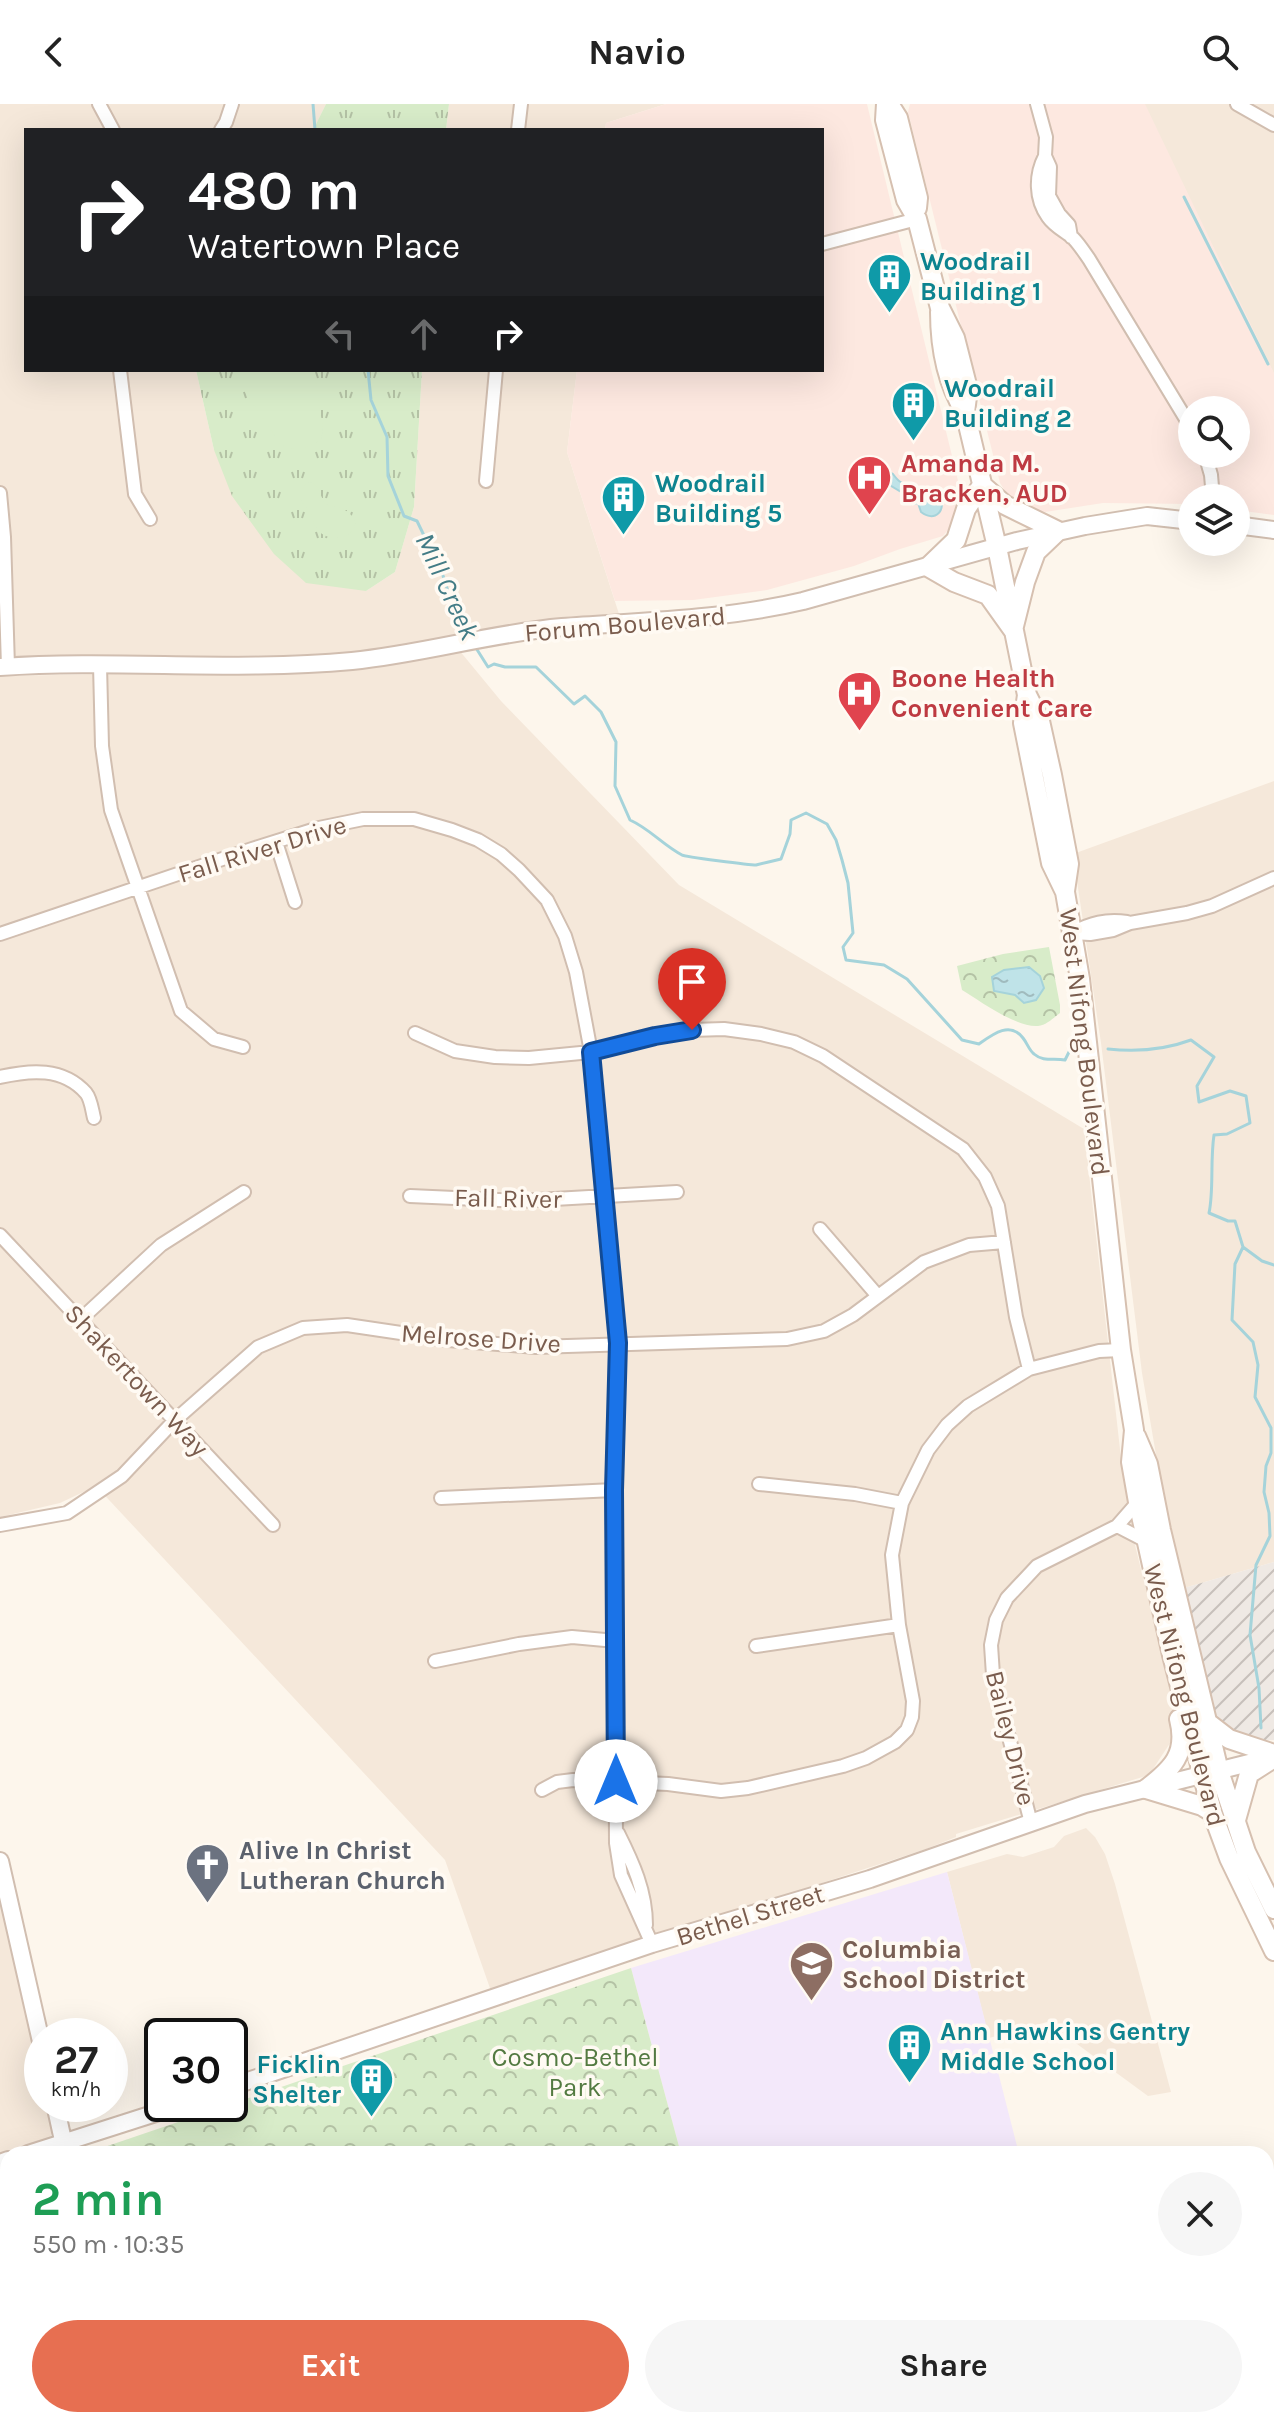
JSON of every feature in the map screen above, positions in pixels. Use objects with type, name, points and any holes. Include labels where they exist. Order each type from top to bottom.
[{"type":"main road","name":"West Nifong Boulevard","points":[[887,104],[898,118],[918,198],[917,219],[940,308],[955,338],[968,389],[965,412],[1027,695],[1040,721],[1063,832],[1069,864],[1065,892]]},
{"type":"main road","points":[[982,485],[1005,505],[1058,531],[1036,552],[1013,630],[988,595],[954,582],[928,567],[956,540],[966,509],[982,485]]},
{"type":"main road","name":"West Nifong Boulevard","points":[[1027,695],[1023,723],[1051,863],[1065,892],[1088,1040],[1121,1350],[1134,1430],[1148,1464],[1207,1722],[1212,1812],[1229,1858],[1274,1951]]},
{"type":"main road","points":[[1034,778],[1047,795],[1055,828],[1063,832]]},
{"type":"main road","name":"West Nifong Boulevard","points":[[1134,1430],[1131,1462],[1172,1655],[1210,1773],[1274,1909]]},
{"type":"main road","points":[[1146,1789],[1170,1771],[1179,1753],[1182,1732],[1167,1670],[1172,1655]]},
{"type":"main road","points":[[1207,1722],[1229,1739],[1274,1756]]},
{"type":"main road","points":[[1235,1822],[1249,1774],[1274,1756]]},
{"type":"main road","points":[[1146,1789],[1212,1812]]},
{"type":"street","points":[[99,104],[112,128]]},
{"type":"street","points":[[222,128],[232,104]]},
{"type":"street","points":[[518,128],[521,104]]},
{"type":"street","points":[[1037,104],[1046,137],[1045,156],[1038,168],[1040,202],[1047,217],[1071,237],[1098,272],[1178,406]]},
{"type":"street","points":[[1237,104],[1274,125]]},
{"type":"street","points":[[824,243],[917,219]]},
{"type":"street","points":[[120,372],[135,494],[150,519]]},
{"type":"street","points":[[486,481],[496,372]]},
{"type":"street","points":[[0,493],[4,667]]},
{"type":"street","name":"Forum Boulevard","points":[[4,667],[180,667],[352,661],[559,628],[706,619],[770,609],[1058,531],[1147,516],[1178,519]]},
{"type":"street","points":[[1250,527],[1274,530]]},
{"type":"street","points":[[100,665],[105,777],[111,810],[181,1011],[214,1039],[243,1047]]},
{"type":"street","name":"Fall River Drive","points":[[0,934],[319,828],[363,819],[414,819],[478,840],[501,854],[547,900],[565,936],[576,972],[591,1052],[606,1197],[618,1343],[614,1490],[616,1856],[621,1875],[652,1944]]},
{"type":"street","points":[[276,842],[295,902]]},
{"type":"street","points":[[1072,933],[1088,924],[1110,920],[1130,923],[1187,913],[1212,906],[1274,878]]},
{"type":"street","points":[[415,1033],[455,1051],[529,1058],[591,1052],[655,1036],[724,1029],[794,1042],[823,1056],[963,1149],[985,1177],[998,1206],[1016,1317],[1029,1369]]},
{"type":"street","points":[[0,1077],[30,1071],[61,1075],[88,1094],[94,1118]]},
{"type":"street","points":[[80,1320],[161,1245],[244,1192]]},
{"type":"street","name":"Fall River","points":[[410,1196],[519,1201],[677,1192]]},
{"type":"street","points":[[820,1229],[877,1295]]},
{"type":"street","name":"Shakertown Way","points":[[0,1235],[273,1525]]},
{"type":"street","name":"Melrose Drive","points":[[0,1525],[67,1513],[122,1476],[174,1421],[258,1347],[303,1328],[347,1325],[448,1340],[536,1347],[787,1339],[824,1331],[853,1315],[924,1262],[969,1245],[1004,1242]]},
{"type":"street","points":[[542,1790],[557,1782],[573,1780],[721,1791],[823,1771],[866,1758],[895,1742],[907,1730],[913,1701],[899,1625],[892,1555],[902,1503],[928,1450],[947,1425],[968,1406],[1029,1369],[1099,1351],[1121,1350]]},
{"type":"street","points":[[759,1484],[855,1494],[902,1503]]},
{"type":"street","points":[[441,1498],[614,1490]]},
{"type":"street","name":"Bailey Drive","points":[[1031,1823],[993,1675],[991,1645],[996,1620],[1007,1598],[1037,1566],[1117,1526],[1138,1502]]},
{"type":"street","points":[[1117,1526],[1146,1541]]},
{"type":"street","points":[[756,1646],[899,1625]]},
{"type":"street","points":[[435,1661],[572,1637],[616,1641]]},
{"type":"street","name":"Bethel Street","points":[[248,2081],[652,1944],[870,1879],[1085,1804],[1274,1756]]},
{"type":"street","points":[[0,1861],[36,2018]]},
{"type":"street","points":[[70,2146],[144,2119]]},
{"type":"street","points":[[59,2122],[65,2146]]},
{"type":"shaded area","points":[[0,104],[326,104],[314,128],[24,128],[24,372],[196,372],[214,450],[366,591],[395,572],[414,507],[422,372],[577,372],[567,452],[619,614],[524,623],[380,651],[0,659]]},
{"type":"shaded area","points":[[449,104],[666,104],[606,123],[605,128],[446,128]]},
{"type":"shaded area","points":[[666,104],[867,104],[959,485],[952,525],[943,536],[854,566],[767,590],[693,600],[615,601],[567,452],[577,372],[824,372],[824,128],[605,128],[606,123]]},
{"type":"shaded area","points":[[910,104],[1145,104],[1274,373],[1274,515],[1250,512],[1250,484],[1178,484],[1178,504],[1103,503],[1045,512],[1016,504],[1000,483],[908,112]]},
{"type":"shaded area","points":[[1144,104],[1274,104],[1274,374]]},
{"type":"shaded area","points":[[459,650],[501,701],[679,885],[1084,1129],[1122,1467],[1135,1545],[1180,1728],[1149,1775],[956,1834],[956,1837],[926,1849],[491,1991],[445,1860],[96,1486],[60,1503],[0,1517],[0,676],[343,670],[389,665]]},
{"type":"shaded area","points":[[1274,781],[1274,1562],[1184,1588],[1167,1519],[1142,1373],[1101,1043],[1073,854]]},
{"type":"shaded area","points":[[1274,1562],[1274,1740],[1255,1741],[1225,1732],[1215,1717],[1184,1588]]},
{"type":"shaded area","points":[[1086,1828],[1105,1854],[1115,1884],[1171,2092],[1148,2096],[1047,2022],[989,2038],[947,1872],[1007,1854],[1023,1857],[1054,1847],[1064,1836]]},
{"type":"shaded area","name":"Columbia School District","points":[[947,1872],[1017,2146],[679,2146],[631,1968]]},
{"type":"shaded area","points":[[0,1888],[30,2018],[24,2018],[24,2122],[53,2122],[54,2127],[50,2138],[26,2146],[0,2146]]},
{"type":"green space","points":[[326,104],[449,104],[446,128],[314,128]]},
{"type":"green space","points":[[196,372],[422,372],[414,507],[395,572],[366,591],[306,583],[274,554],[232,496],[214,450]]},
{"type":"green space","points":[[246,372],[314,372],[323,429],[321,439],[302,448],[281,445],[245,392]]},
{"type":"green space","points":[[312,482],[317,487],[325,504],[349,513],[355,526],[352,532],[338,538],[321,533],[300,499],[301,490]]},
{"type":"green space","points":[[1049,947],[1060,1013],[1044,1024],[1020,1023],[962,990],[957,966],[1003,954]]},
{"type":"green space","name":"Cosmo-Bethel Park","points":[[631,1968],[679,2146],[108,2146],[178,2122],[248,2122],[248,2098]]},
{"type":"water","points":[[889,472],[900,482],[911,484],[913,490],[921,489],[924,494],[939,497],[942,507],[939,512],[929,516],[921,512],[918,503],[912,504],[910,496],[903,498],[901,492],[884,485],[882,476]]},
{"type":"water","points":[[1029,967],[1040,976],[1044,988],[1036,1000],[1024,1003],[1015,995],[994,991],[992,977],[1004,970]]},
{"type":"waterway","name":"Mill Creek","points":[[313,104],[315,128]]},
{"type":"waterway","points":[[1184,197],[1268,364]]},
{"type":"waterway","name":"Mill Creek","points":[[368,372],[371,400],[387,437],[388,476],[404,516],[417,521],[437,557],[468,634]]},
{"type":"waterway","name":"Mill Creek","points":[[476,648],[488,667],[494,664],[536,667],[574,704],[585,696],[601,712],[616,742],[615,786],[630,820],[675,851],[686,856],[751,865],[781,859],[790,834],[791,820],[806,813],[827,824],[842,860],[848,883],[853,933],[843,947],[846,960],[884,965],[907,979],[962,1040],[979,1044],[996,1033],[1013,1030],[1041,1058],[1065,1060],[1070,1050]]},
{"type":"waterway","name":"Mill Creek","points":[[1108,1049],[1150,1049],[1191,1040],[1214,1057],[1197,1086],[1199,1102],[1230,1091],[1246,1096],[1250,1123],[1227,1134],[1214,1135],[1209,1213],[1235,1221],[1243,1247],[1235,1264],[1232,1320],[1253,1342],[1258,1365],[1255,1397],[1271,1428],[1271,1453],[1266,1466],[1264,1492],[1270,1536],[1256,1565],[1250,1635],[1259,1688],[1261,1728]]},
{"type":"waterway","points":[[1243,1247],[1262,1261],[1274,1265]]},
{"type":"place","name":"Woodrail Building 1","points":[[889,315]]},
{"type":"place","name":"Woodrail Building 2","points":[[913,442]]},
{"type":"place","name":"Amanda M. Bracken, AUD","points":[[870,517]]},
{"type":"place","name":"Woodrail Building 5","points":[[624,537]]},
{"type":"place","name":"Boone Health Convenient Care","points":[[860,732]]},
{"type":"place","name":"Alive In Christ Lutheran Church","points":[[208,1904]]},
{"type":"place","name":"Columbia School District","points":[[811,2003]]},
{"type":"place","name":"Ann Hawkins Gentry Middle School","points":[[909,2085]]},
{"type":"place","name":"Ficklin Shelter","points":[[372,2118]]},
{"type":"route","points":[[616,1781],[614,1490],[618,1343],[591,1052],[692,1030]]}]
